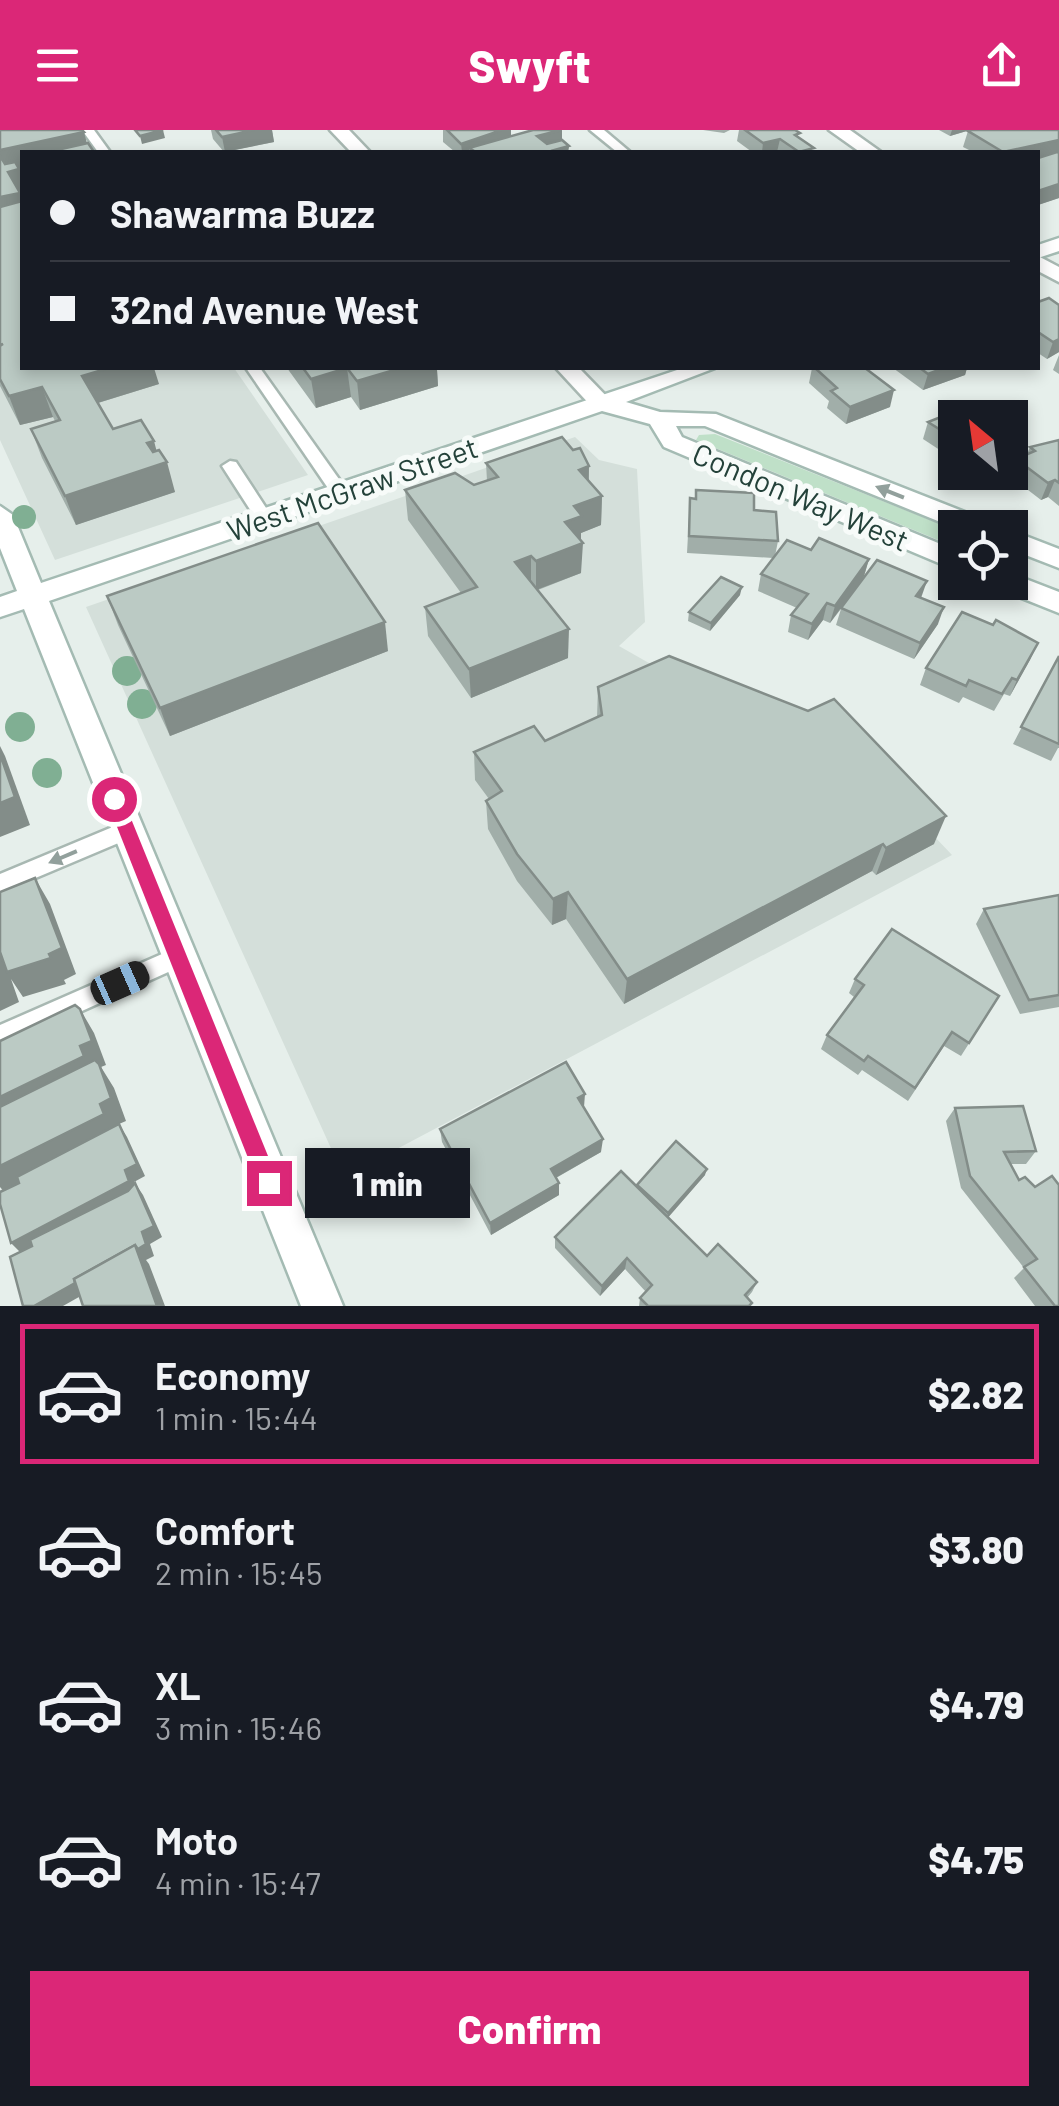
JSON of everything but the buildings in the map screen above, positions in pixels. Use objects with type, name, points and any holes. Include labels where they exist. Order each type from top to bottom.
[{"type":"main road","points":[[339,130],[359,150]]},
{"type":"main road","points":[[838,130],[869,150]]},
{"type":"main road","points":[[569,370],[601,403]]},
{"type":"main road","name":"West McGraw Street","points":[[0,607],[698,370]]},
{"type":"main road","name":"Condon Way West","points":[[601,403],[659,420],[708,419],[938,511]]},
{"type":"main road","name":"Condon Way West","points":[[659,420],[673,442],[938,553]]},
{"type":"main road","points":[[0,515],[318,1304]]},
{"type":"main road","points":[[1028,546],[1059,559]]},
{"type":"main road","points":[[1028,589],[1059,602]]},
{"type":"lane","points":[[596,130],[621,150]]},
{"type":"lane","points":[[254,370],[340,493]]},
{"type":"lane","points":[[230,466],[264,518]]},
{"type":"lane","points":[[0,884],[127,830]]},
{"type":"lane","points":[[0,1037],[178,957]]},
{"type":"shaded area","points":[[0,130],[20,150],[20,370],[235,370],[308,475],[55,560],[0,440]]},
{"type":"shaded area","points":[[575,437],[599,460],[637,469],[645,622],[619,646],[700,692],[824,720],[952,855],[344,1177],[86,607]]},
{"type":"green space","points":[[715,434],[938,523],[938,540],[696,440],[699,435]]},
{"type":"route","points":[[114,799],[269,1183]]}]
